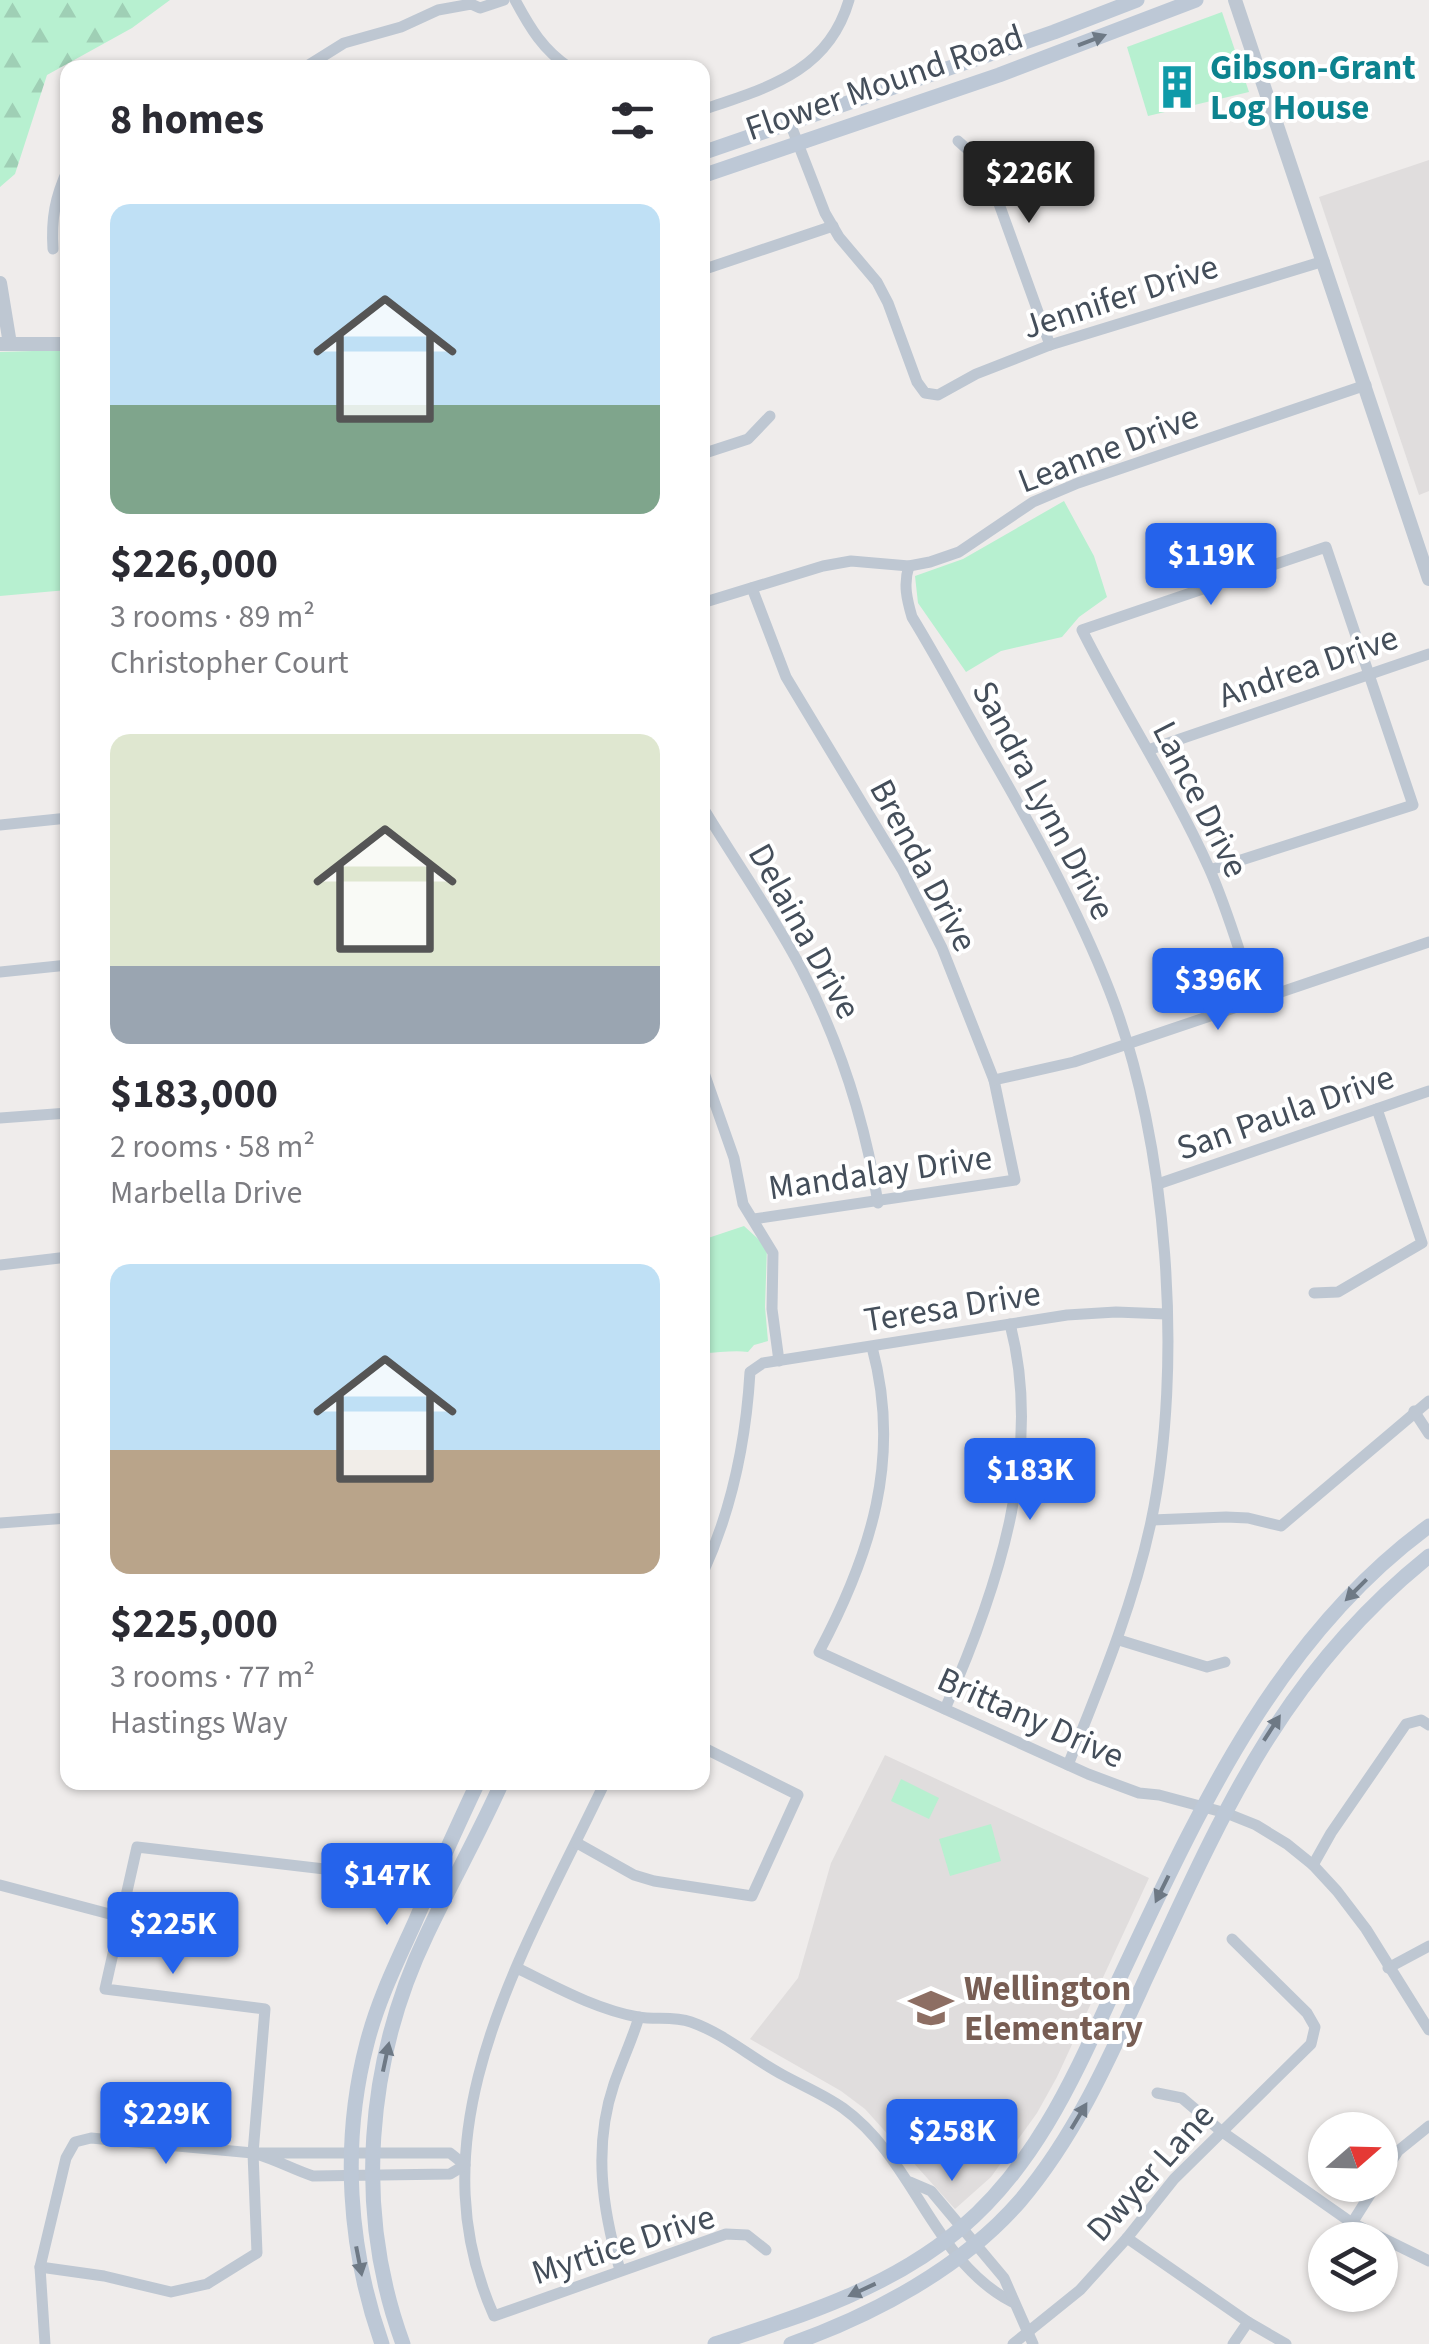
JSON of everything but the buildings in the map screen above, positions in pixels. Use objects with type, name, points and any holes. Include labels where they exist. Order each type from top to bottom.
[{"type":"main road","name":"Flower Mound Road","points":[[710,150],[1137,0]]},
{"type":"main road","name":"Flower Mound Road","points":[[710,173],[999,74],[1196,0]]},
{"type":"main road","points":[[715,2344],[802,2316],[888,2277],[960,2229],[1000,2189],[1061,2105],[1201,1808],[1258,1708],[1305,1644],[1383,1562],[1429,1526]]},
{"type":"main road","points":[[791,2344],[908,2292],[974,2244],[1018,2203],[1082,2114],[1257,1752],[1294,1695],[1351,1627],[1429,1556]]},
{"type":"main road","points":[[382,2344],[356,2243],[351,2175],[356,2094],[386,1983],[474,1790]]},
{"type":"main road","points":[[403,2344],[382,2276],[371,2175],[386,2054],[403,1992],[426,1936],[498,1790]]},
{"type":"street","points":[[317,60],[344,43],[400,27],[438,10],[471,4],[480,8],[504,0]]},
{"type":"street","points":[[516,0],[532,34],[559,60]]},
{"type":"street","points":[[710,107],[782,83],[801,70],[828,43],[849,0]]},
{"type":"street","points":[[1236,0],[1429,579]]},
{"type":"street","points":[[710,267],[833,226],[790,123]]},
{"type":"street","points":[[958,141],[985,165],[1050,345]]},
{"type":"street","points":[[53,250],[52,221],[60,186]]},
{"type":"street","name":"Jennifer Drive","points":[[833,226],[877,282],[917,382],[925,392],[938,395],[976,374],[1050,345],[1324,261]]},
{"type":"street","points":[[0,283],[5,344],[60,344]]},
{"type":"street","name":"Leanne Drive","points":[[710,601],[823,566],[851,561],[909,566],[959,552],[1033,502],[1078,483],[1366,385]]},
{"type":"street","points":[[710,451],[748,439],[770,416]]},
{"type":"street","name":"Lance Drive","points":[[1256,999],[1210,870],[1082,630],[1326,547],[1369,675]]},
{"type":"street","name":"Sandra Lynn Drive","points":[[909,566],[905,576],[906,597],[912,618],[1038,835],[1110,991],[1127,1042],[1158,1184],[1169,1355],[1152,1520],[1119,1640],[1068,1764]]},
{"type":"street","name":"Brenda Drive","points":[[752,588],[786,677],[902,871],[942,948],[994,1080],[1015,1180]]},
{"type":"street","name":"Andrea Drive","points":[[1148,750],[1429,654]]},
{"type":"street","points":[[1210,870],[1413,805],[1369,675]]},
{"type":"street","points":[[0,825],[60,819]]},
{"type":"street","name":"Delaina Drive","points":[[710,819],[802,968],[832,1033],[856,1105],[878,1203]]},
{"type":"street","points":[[994,1080],[1074,1062],[1429,942]]},
{"type":"street","points":[[0,972],[60,967]]},
{"type":"street","name":"San Paula Drive","points":[[1158,1184],[1429,1091]]},
{"type":"street","points":[[710,1101],[734,1158],[743,1204],[774,1253],[772,1309],[780,1361]]},
{"type":"street","points":[[1314,1293],[1338,1292],[1422,1242],[1378,1108]]},
{"type":"street","points":[[0,1118],[60,1114]]},
{"type":"street","name":"Mandalay Drive","points":[[754,1219],[1015,1180]]},
{"type":"street","points":[[0,1265],[60,1258]]},
{"type":"street","name":"Teresa Drive","points":[[710,1555],[722,1524],[748,1418],[750,1372],[764,1363],[1100,1313],[1166,1314]]},
{"type":"street","points":[[945,1709],[980,1621],[1010,1517],[1020,1458],[1022,1399],[1018,1355],[1010,1324]]},
{"type":"street","name":"Brittany Drive","points":[[872,1348],[885,1408],[880,1486],[867,1542],[846,1602],[819,1652],[1122,1788],[1172,1798],[1256,1825],[1314,1865],[1366,1929],[1429,2030]]},
{"type":"street","points":[[1152,1520],[1226,1516],[1281,1526],[1429,1402]]},
{"type":"street","points":[[1414,1412],[1429,1434]]},
{"type":"street","points":[[0,1523],[60,1519]]},
{"type":"street","points":[[1119,1640],[1207,1667],[1225,1662]]},
{"type":"street","points":[[1314,1865],[1331,1833],[1406,1724],[1425,1722]]},
{"type":"street","points":[[576,1843],[634,1875],[752,1896],[798,1796],[710,1752]]},
{"type":"street","points":[[465,2166],[478,2068],[494,2019],[601,1790]]},
{"type":"street","points":[[40,2267],[104,2276],[171,2292],[207,2284],[257,2252],[252,2153],[265,2009],[105,1989],[138,1846],[350,1872],[375,1886]]},
{"type":"street","points":[[0,1885],[121,1917]]},
{"type":"street","name":"Dwyer Lane","points":[[1013,2344],[1031,2338],[1080,2290],[1174,2179],[1312,2044],[1315,2026],[1288,1992],[1232,1940]]},
{"type":"street","points":[[1388,1968],[1429,1946]]},
{"type":"street","points":[[518,1968],[604,2008],[639,2017],[686,2020],[722,2034],[781,2074],[845,2109],[910,2182],[918,2202],[986,2289],[1012,2302]]},
{"type":"street","points":[[620,2270],[606,2220],[602,2152],[614,2084],[639,2017]]},
{"type":"street","points":[[1158,2093],[1182,2098],[1351,2222]]},
{"type":"street","points":[[1398,2151],[1429,2126]]},
{"type":"street","points":[[45,2344],[40,2267],[66,2158],[76,2142],[91,2138],[252,2153],[450,2154],[465,2166]]},
{"type":"street","points":[[252,2153],[285,2162],[313,2176],[450,2174],[465,2166]]},
{"type":"street","name":"Myrtice Drive","points":[[465,2166],[474,2252],[482,2290],[494,2316],[726,2234],[747,2236],[766,2250]]},
{"type":"street","points":[[910,2182],[932,2191],[1004,2278],[1031,2338]]},
{"type":"street","points":[[1127,2238],[1286,2344]]},
{"type":"street","points":[[1398,2246],[1429,2261]]},
{"type":"street","points":[[1233,2344],[1248,2322]]},
{"type":"shaded area","points":[[1429,160],[1429,491],[1419,495],[1319,197]]},
{"type":"shaded area","name":"Wellington Elementary","points":[[885,1755],[1149,1878],[1037,2113],[991,2177],[955,2209],[865,2109],[750,2039],[798,1978],[831,1863]]},
{"type":"green space","points":[[0,0],[170,0],[132,28],[74,60],[60,60],[60,68],[47,75],[15,174],[0,187]]},
{"type":"green space","points":[[1222,12],[1249,92],[1148,116],[1127,47]]},
{"type":"green space","points":[[60,350],[60,591],[0,596],[0,352]]},
{"type":"green space","points":[[1064,501],[1094,556],[1107,597],[1079,617],[1062,637],[1001,651],[966,672],[918,603],[915,576],[963,559]]},
{"type":"green space","points":[[744,1226],[767,1247],[768,1341],[754,1345],[748,1352],[710,1353],[710,1237]]},
{"type":"green space","points":[[901,1779],[939,1798],[929,1819],[891,1801]]},
{"type":"green space","points":[[991,1824],[1001,1861],[950,1876],[939,1839]]},
{"type":"place","name":"Gibson-Grant Log House","points":[[1177,87]]},
{"type":"place","name":"Wellington Elementary","points":[[931,2008]]}]
